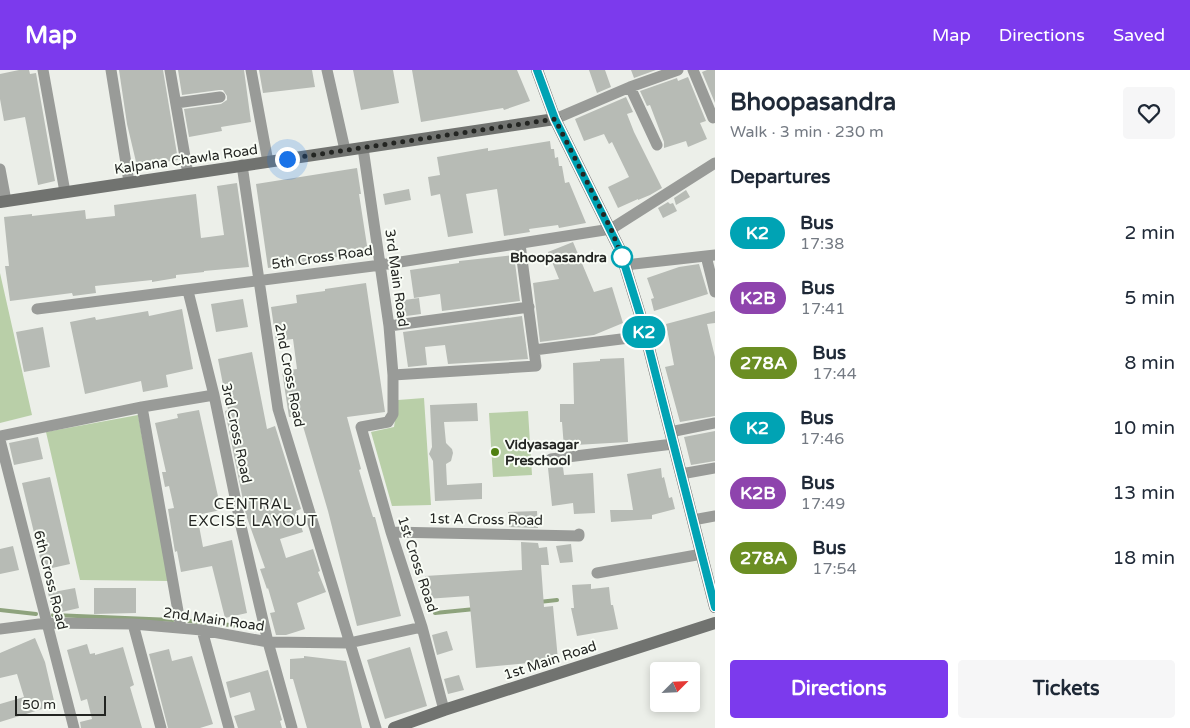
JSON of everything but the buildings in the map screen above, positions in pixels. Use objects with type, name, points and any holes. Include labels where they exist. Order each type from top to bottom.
[{"type":"street","points":[[43,70],[65,192]]},
{"type":"street","points":[[111,70],[130,182]]},
{"type":"street","points":[[170,70],[188,174]]},
{"type":"street","points":[[251,70],[268,162]]},
{"type":"street","points":[[327,70],[345,150]]},
{"type":"street","points":[[537,70],[555,119],[611,229],[625,266],[646,336],[702,554],[710,568],[715,606]]},
{"type":"street","points":[[555,119],[630,87],[678,70]]},
{"type":"street","points":[[693,70],[713,118]]},
{"type":"street","points":[[630,87],[657,145]]},
{"type":"street","points":[[176,103],[220,96]]},
{"type":"street","name":"Kalpana Chawla Road","points":[[3,201],[555,119]]},
{"type":"street","name":"3rd Main Road","points":[[361,427],[388,422],[392,414],[393,375],[381,265],[363,148]]},
{"type":"street","points":[[611,229],[715,163]]},
{"type":"street","name":"2nd Cross Road","points":[[242,166],[278,409],[376,728]]},
{"type":"street","points":[[0,169],[3,201]]},
{"type":"street","name":"5th Cross Road","points":[[37,309],[381,265],[611,229]]},
{"type":"street","points":[[393,375],[536,366],[520,244]]},
{"type":"street","points":[[625,266],[711,256],[715,292]]},
{"type":"street","name":"3rd Cross Road","points":[[188,291],[214,395],[241,526],[268,642],[292,728]]},
{"type":"street","points":[[389,326],[529,307]]},
{"type":"street","points":[[534,350],[646,336]]},
{"type":"street","points":[[0,436],[142,407],[214,395]]},
{"type":"street","points":[[142,407],[181,628]]},
{"type":"street","points":[[551,459],[672,438],[715,423]]},
{"type":"street","name":"1st Cross Road","points":[[361,427],[391,532],[422,626],[444,710]]},
{"type":"street","name":"6th Cross Road","points":[[0,440],[74,728]]},
{"type":"street","points":[[681,474],[715,468]]},
{"type":"street","points":[[693,520],[715,516]]},
{"type":"street","name":"1st A Cross Road","points":[[391,532],[579,536],[579,534]]},
{"type":"street","points":[[597,573],[702,554]]},
{"type":"street","name":"2nd Main Road","points":[[0,629],[47,623],[133,624],[202,630],[268,642],[349,643],[422,626]]},
{"type":"street","name":"1st Main Road","points":[[394,728],[444,710],[715,623]]},
{"type":"street","points":[[133,624],[161,728]]},
{"type":"street","points":[[202,630],[229,728]]},
{"type":"green space","points":[[0,273],[32,415],[0,423]]},
{"type":"green space","points":[[424,398],[431,505],[392,506],[371,432],[394,427],[398,400]]},
{"type":"green space","points":[[528,411],[532,475],[493,477],[489,413]]},
{"type":"green space","points":[[138,415],[169,581],[80,580],[46,432]]},
{"type":"waterway","points":[[539,602],[557,600]]},
{"type":"waterway","points":[[435,613],[475,609]]},
{"type":"waterway","points":[[0,610],[36,614]]},
{"type":"waterway","points":[[53,615],[173,620]]},
{"type":"waterway","points":[[189,621],[260,628]]},
{"type":"bus line","name":"K2","points":[[537,70],[555,119],[620,250],[642,321],[715,607]]},
{"type":"place","name":"Bhoopasandra","points":[[622,257]]},
{"type":"place","name":"Vidyasagar Preschool","points":[[495,452]]},
{"type":"district","name":"CENTRAL EXCISE LAYOUT","points":[[253,512]]},
{"type":"route","points":[[287,159],[555,119],[611,229],[622,257]]}]
